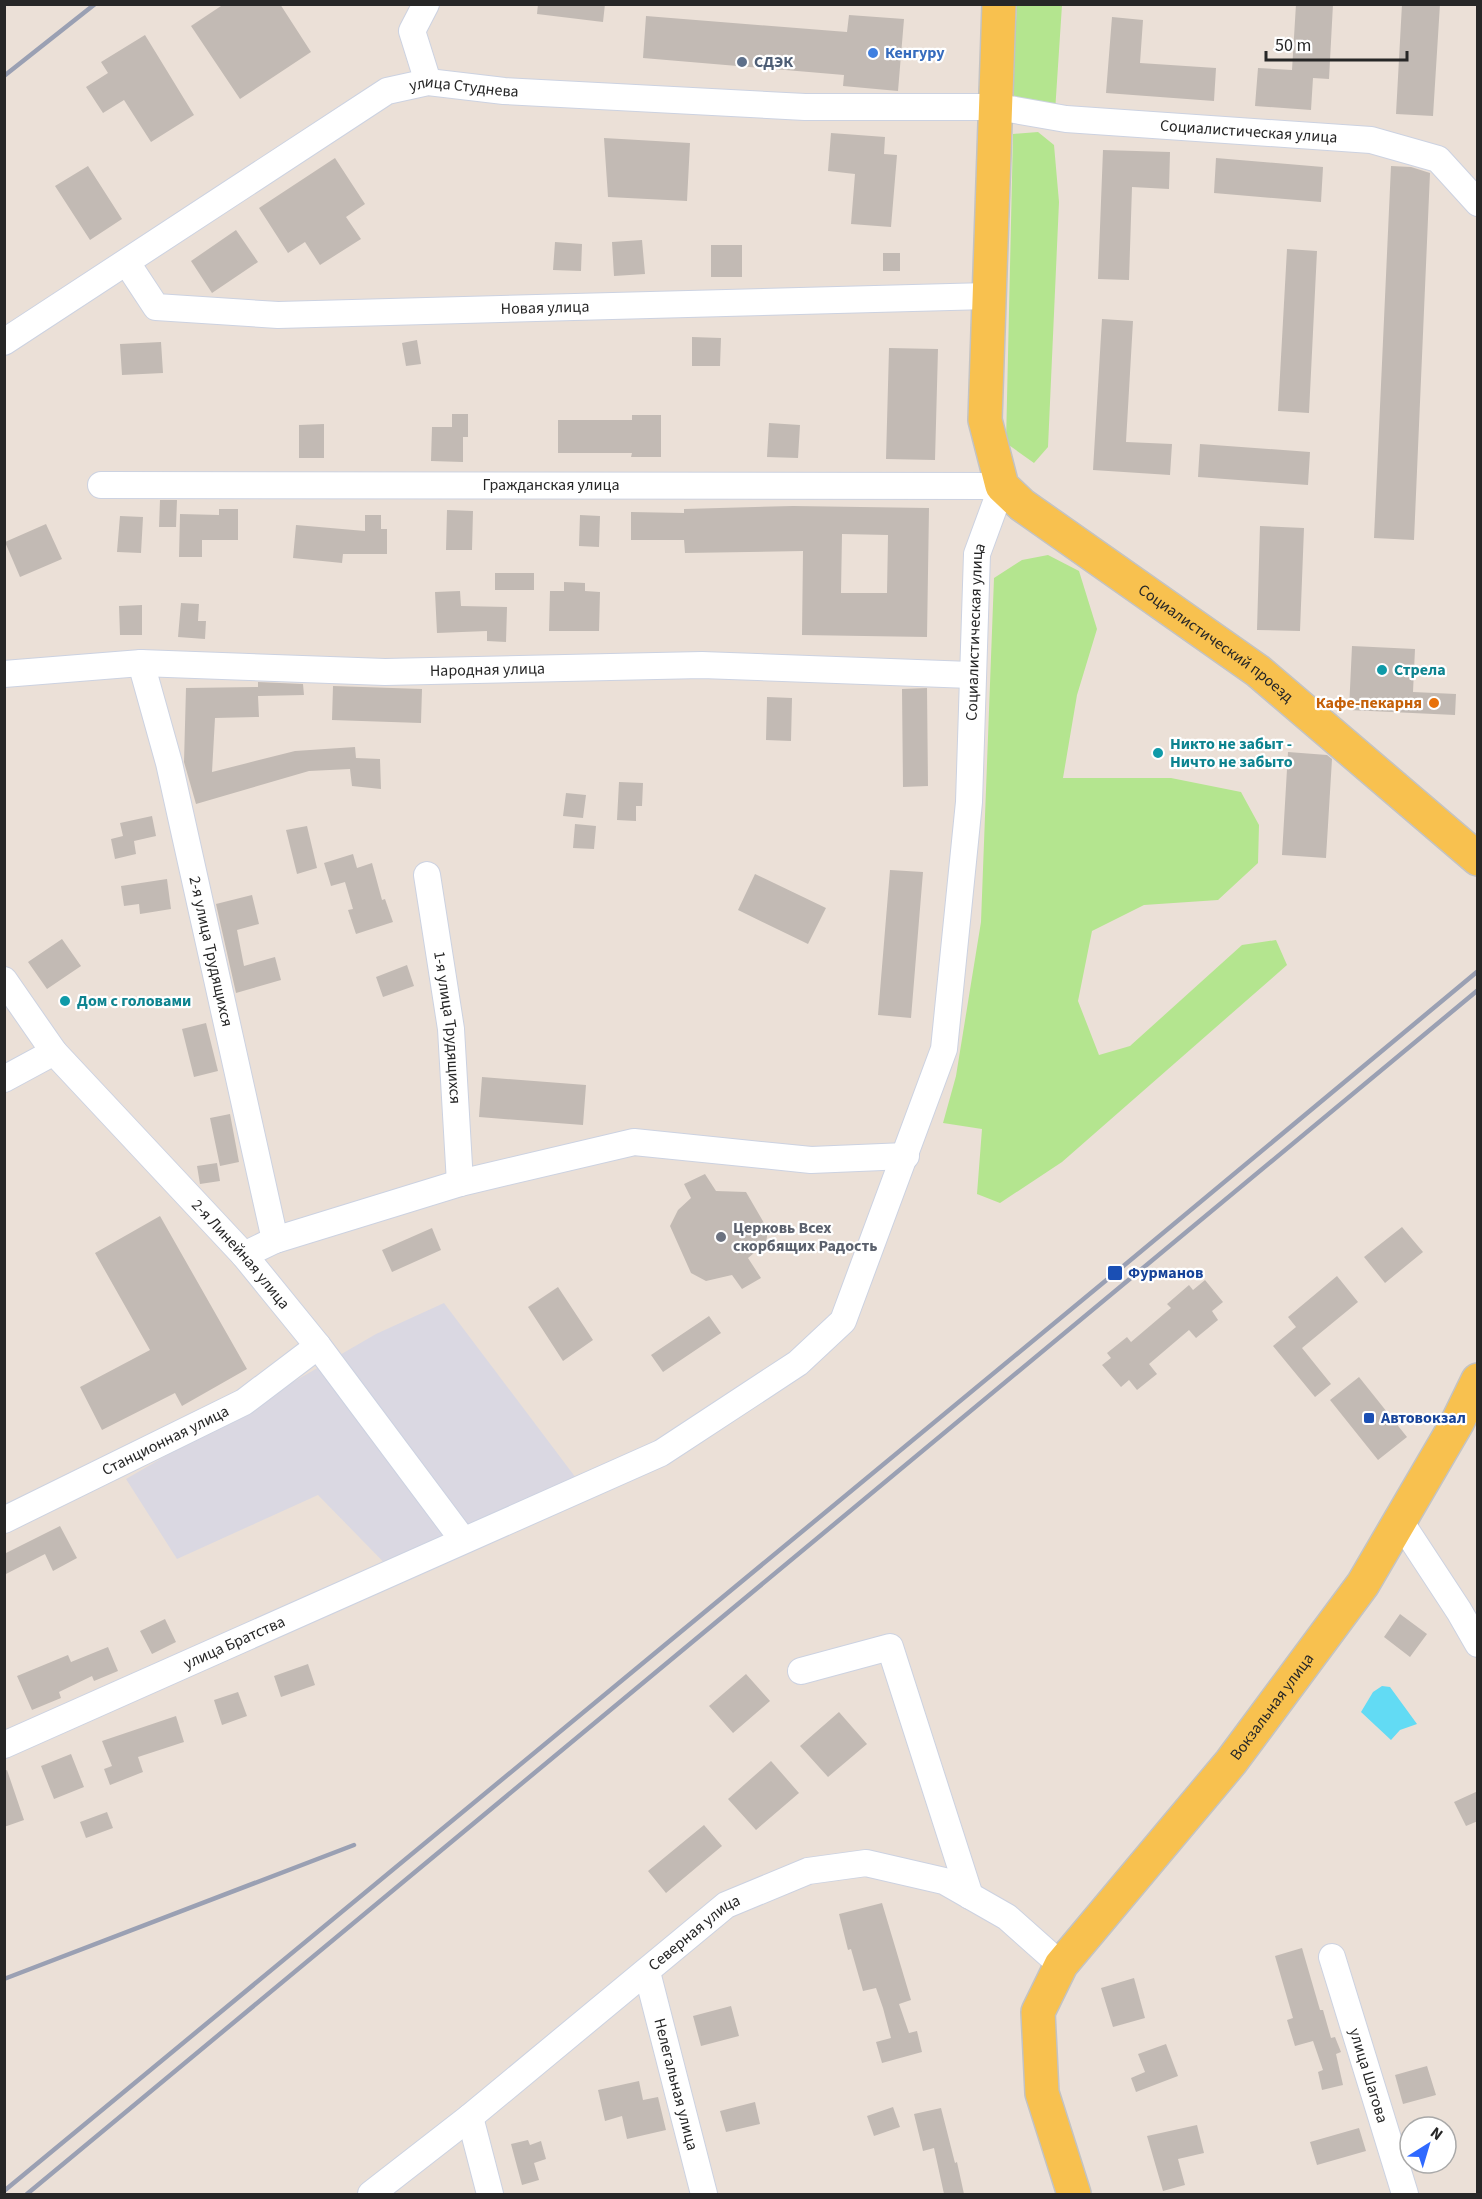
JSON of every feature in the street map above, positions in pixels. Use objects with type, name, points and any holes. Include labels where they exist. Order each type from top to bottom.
[{"type":"main road","points":[[999,4],[998,107],[988,297],[985,420],[1002,486]]},
{"type":"main road","name":"Социалистический проезд","points":[[1002,486],[1022,505],[1258,671],[1478,859]]},
{"type":"main road","name":"Вокзальная улица","points":[[1074,2194],[1042,2093],[1038,2012],[1061,1965],[1231,1762],[1364,1584],[1457,1424],[1478,1380]]},
{"type":"street","points":[[426,4],[412,31],[428,82]]},
{"type":"street","name":"улица Студнева","points":[[4,342],[387,91],[428,82],[504,91],[805,107],[998,107]]},
{"type":"street","name":"Социалистическая улица","points":[[998,107],[1066,119],[1371,140],[1438,159],[1478,203]]},
{"type":"street","name":"Новая улица","points":[[127,263],[156,307],[278,315],[988,297]]},
{"type":"street","name":"Гражданская улица","points":[[100,485],[1002,486]]},
{"type":"street","name":"Социалистическая улица","points":[[463,1540],[661,1453],[798,1364],[843,1321],[944,1049],[969,802],[971,675],[977,554],[1002,486]]},
{"type":"street","name":"Народная улица","points":[[4,674],[141,663],[385,672],[702,665],[971,675]]},
{"type":"street","name":"2-я улица Трудящихся","points":[[141,663],[169,763],[275,1240]]},
{"type":"street","name":"1-я улица Трудящихся","points":[[427,875],[451,1029],[460,1183]]},
{"type":"street","name":"2-я Линейная улица","points":[[4,980],[54,1052],[244,1255],[318,1346],[463,1540]]},
{"type":"street","points":[[4,1079],[54,1052]]},
{"type":"street","points":[[244,1255],[275,1240],[460,1183],[634,1143],[811,1160],[906,1156]]},
{"type":"street","name":"Станционная улица","points":[[4,1520],[244,1402],[318,1346]]},
{"type":"street","points":[[1400,1521],[1478,1644]]},
{"type":"street","name":"улица Братства","points":[[4,1745],[463,1540]]},
{"type":"street","points":[[801,1671],[890,1647],[970,1896]]},
{"type":"street","name":"Северная улица","points":[[371,2194],[470,2117],[726,1905],[807,1871],[866,1863],[944,1881],[1007,1917],[1061,1965]]},
{"type":"street","name":"улица Шагова","points":[[1332,1957],[1405,2194]]},
{"type":"street","name":"Нелегальная улица","points":[[646,1972],[704,2194]]},
{"type":"street","points":[[470,2117],[490,2194]]},
{"type":"shaded area","points":[[444,1303],[576,1478],[402,1581],[318,1495],[177,1559],[126,1479],[376,1334]]},
{"type":"green space","points":[[1017,5],[1062,5],[1055,112],[1011,105]]},
{"type":"green space","points":[[1038,132],[1054,145],[1059,202],[1048,447],[1034,463],[1006,443],[1013,134]]},
{"type":"green space","points":[[1048,555],[1079,571],[1097,629],[1077,695],[1063,778],[1171,778],[1241,792],[1259,825],[1258,863],[1218,900],[1144,905],[1092,931],[1078,1001],[1099,1055],[1130,1046],[1242,945],[1276,940],[1287,965],[1062,1162],[1000,1203],[977,1194],[982,1129],[943,1123],[956,1076],[981,922],[994,578],[1022,560]]},
{"type":"water","points":[[1382,1686],[1390,1687],[1417,1724],[1400,1730],[1391,1740],[1361,1712],[1373,1692]]},
{"type":"building","points":[[224,4],[280,4],[311,52],[240,99],[191,26]]},
{"type":"building","points":[[538,4],[605,4],[603,22],[537,14]]},
{"type":"building","points":[[1296,4],[1333,4],[1329,79],[1313,78],[1311,110],[1255,106],[1258,68],[1292,70]]},
{"type":"building","points":[[1402,4],[1440,4],[1433,116],[1396,114]]},
{"type":"building","points":[[849,15],[904,19],[898,91],[843,86],[844,75],[643,58],[646,16],[847,32]]},
{"type":"building","points":[[1112,17],[1143,20],[1140,63],[1216,68],[1214,101],[1106,93]]},
{"type":"building","points":[[145,35],[194,115],[151,142],[124,100],[103,113],[86,87],[108,73],[101,62]]},
{"type":"building","points":[[831,133],[885,137],[884,154],[897,155],[891,227],[851,224],[855,174],[828,171]]},
{"type":"building","points":[[604,138],[690,143],[687,201],[608,197]]},
{"type":"building","points":[[1103,150],[1170,152],[1169,189],[1132,187],[1129,280],[1098,279]]},
{"type":"building","points":[[335,158],[365,204],[346,217],[361,239],[320,265],[305,242],[288,253],[259,208]]},
{"type":"building","points":[[1216,158],[1323,167],[1321,202],[1214,193]]},
{"type":"building","points":[[88,166],[122,219],[90,240],[55,186]]},
{"type":"building","points":[[1391,166],[1411,167],[1430,173],[1414,540],[1374,538]]},
{"type":"building","points":[[236,230],[258,262],[212,293],[191,261]]},
{"type":"building","points":[[642,240],[645,274],[614,276],[612,242]]},
{"type":"building","points":[[555,242],[582,244],[581,271],[553,270]]},
{"type":"building","points":[[711,245],[742,245],[742,277],[711,277]]},
{"type":"building","points":[[1287,249],[1317,251],[1309,413],[1278,411]]},
{"type":"building","points":[[883,253],[900,253],[900,271],[883,271]]},
{"type":"building","points":[[1102,319],[1133,321],[1126,442],[1172,444],[1170,475],[1093,470]]},
{"type":"building","points":[[692,337],[721,338],[720,366],[692,366]]},
{"type":"building","points":[[417,340],[421,364],[406,366],[402,343]]},
{"type":"building","points":[[161,342],[163,373],[122,375],[120,344]]},
{"type":"building","points":[[889,348],[938,349],[935,460],[886,459]]},
{"type":"building","points":[[452,414],[468,414],[468,437],[463,437],[463,462],[431,461],[432,427],[452,427]]},
{"type":"building","points":[[632,415],[661,415],[661,457],[631,457],[632,453],[558,453],[558,420],[632,420]]},
{"type":"building","points":[[769,423],[800,425],[798,458],[767,457]]},
{"type":"building","points":[[324,424],[324,458],[299,458],[299,425]]},
{"type":"building","points":[[1200,444],[1310,452],[1308,485],[1198,477]]},
{"type":"building","points":[[160,500],[177,500],[176,527],[159,527]]},
{"type":"building","points":[[793,506],[929,508],[927,637],[802,635],[803,551],[685,553],[684,540],[631,540],[631,512],[684,513],[684,509]],"holes":[[[842,534],[888,535],[887,593],[841,593]]]},
{"type":"building","points":[[219,509],[238,509],[238,540],[202,540],[202,557],[179,557],[180,514],[219,515]]},
{"type":"building","points":[[447,510],[473,511],[472,550],[446,550]]},
{"type":"building","points":[[365,515],[381,515],[381,529],[387,529],[387,554],[343,554],[342,563],[293,558],[296,525],[365,531]]},
{"type":"building","points":[[580,515],[600,516],[599,547],[579,546]]},
{"type":"building","points":[[120,516],[143,517],[141,553],[117,552]]},
{"type":"building","points":[[46,524],[62,559],[20,577],[5,542]]},
{"type":"building","points":[[1260,526],[1304,528],[1300,631],[1257,630]]},
{"type":"building","points":[[495,573],[534,573],[534,590],[495,590]]},
{"type":"building","points":[[564,582],[585,583],[585,591],[600,592],[599,631],[549,631],[550,591],[564,591]]},
{"type":"building","points":[[460,591],[461,606],[507,607],[506,642],[487,641],[487,631],[437,633],[435,592]]},
{"type":"building","points":[[181,603],[199,604],[198,621],[206,621],[205,639],[178,637]]},
{"type":"building","points":[[142,605],[142,635],[120,635],[119,606]]},
{"type":"building","name":"Стрела","points":[[1352,646],[1415,649],[1413,692],[1456,694],[1455,715],[1349,710]]},
{"type":"building","points":[[258,682],[303,684],[304,695],[258,696],[259,717],[215,718],[212,772],[295,751],[355,747],[356,758],[380,759],[381,789],[352,786],[350,769],[309,771],[196,804],[184,762],[186,688],[258,687]]},
{"type":"building","points":[[333,686],[422,689],[421,723],[332,720]]},
{"type":"building","points":[[927,688],[928,786],[903,787],[902,689]]},
{"type":"building","points":[[767,697],[792,698],[791,741],[766,740]]},
{"type":"building","points":[[1288,752],[1327,755],[1332,759],[1326,858],[1282,855]]},
{"type":"building","points":[[619,782],[643,783],[642,806],[636,806],[636,821],[617,820]]},
{"type":"building","points":[[566,793],[586,795],[583,818],[563,816]]},
{"type":"building","points":[[152,816],[156,836],[134,841],[136,854],[115,859],[111,839],[123,836],[120,823]]},
{"type":"building","points":[[575,824],[596,826],[594,849],[573,848]]},
{"type":"building","points":[[307,826],[317,868],[297,874],[286,830]]},
{"type":"building","points":[[353,854],[357,868],[372,863],[382,900],[385,899],[393,922],[356,934],[348,910],[353,909],[345,882],[331,886],[324,863]]},
{"type":"building","points":[[890,870],[923,872],[911,1018],[878,1015]]},
{"type":"building","points":[[755,874],[826,908],[808,944],[738,910]]},
{"type":"building","points":[[167,879],[171,909],[140,914],[139,904],[124,906],[121,886]]},
{"type":"building","points":[[252,895],[259,924],[237,930],[244,966],[275,957],[281,980],[236,993],[216,904]]},
{"type":"building","points":[[62,939],[81,966],[47,989],[28,962]]},
{"type":"building","points":[[407,965],[414,986],[383,997],[376,977]]},
{"type":"building","points":[[206,1023],[218,1071],[194,1077],[182,1029]]},
{"type":"building","points":[[482,1077],[586,1085],[583,1125],[479,1117]]},
{"type":"building","points":[[230,1114],[239,1162],[220,1166],[210,1118]]},
{"type":"building","points":[[217,1163],[220,1181],[200,1184],[197,1166]]},
{"type":"building","name":"Церковь Всех скорбящих Радость","points":[[705,1174],[716,1191],[746,1192],[768,1230],[766,1243],[748,1258],[761,1278],[742,1289],[732,1275],[706,1281],[691,1273],[670,1226],[678,1210],[691,1198],[684,1184]]},
{"type":"building","points":[[160,1216],[247,1369],[182,1406],[175,1393],[102,1430],[80,1387],[150,1350],[95,1253]]},
{"type":"building","points":[[1402,1227],[1423,1252],[1385,1283],[1364,1257]]},
{"type":"building","points":[[432,1228],[441,1250],[392,1272],[382,1250]]},
{"type":"building","points":[[1337,1276],[1358,1302],[1302,1348],[1331,1384],[1315,1397],[1273,1346],[1296,1327],[1288,1317]]},
{"type":"building","name":"Фурманов","points":[[1205,1280],[1223,1302],[1212,1311],[1218,1320],[1196,1338],[1189,1330],[1149,1364],[1157,1374],[1137,1390],[1129,1380],[1121,1387],[1102,1365],[1111,1358],[1107,1353],[1127,1337],[1131,1342],[1171,1308],[1167,1304],[1189,1285],[1193,1290]]},
{"type":"building","points":[[558,1287],[593,1340],[563,1361],[528,1307]]},
{"type":"building","points":[[709,1316],[721,1333],[663,1372],[651,1355]]},
{"type":"building","name":"Автовокзал","points":[[1359,1377],[1407,1437],[1378,1460],[1330,1400]]},
{"type":"building","points":[[60,1526],[77,1558],[53,1571],[45,1554],[4,1575],[4,1554]]},
{"type":"building","points":[[1400,1614],[1427,1634],[1410,1657],[1384,1637]]},
{"type":"building","points":[[165,1619],[176,1642],[152,1654],[140,1631]]},
{"type":"building","points":[[108,1647],[118,1671],[94,1681],[92,1676],[59,1692],[61,1698],[32,1710],[17,1676],[68,1655],[71,1662]]},
{"type":"building","points":[[308,1664],[315,1685],[281,1697],[274,1676]]},
{"type":"building","points":[[746,1674],[770,1701],[733,1733],[709,1706]]},
{"type":"building","points":[[238,1692],[247,1716],[222,1725],[214,1700]]},
{"type":"building","points":[[839,1712],[867,1744],[828,1777],[800,1746]]},
{"type":"building","points":[[176,1716],[184,1742],[138,1757],[143,1772],[110,1785],[104,1769],[112,1766],[102,1741]]},
{"type":"building","points":[[71,1754],[84,1787],[54,1799],[41,1766]]},
{"type":"building","points":[[771,1761],[799,1793],[756,1830],[728,1799]]},
{"type":"building","points":[[7,1770],[24,1820],[4,1827],[4,1771]]},
{"type":"building","points":[[1478,1791],[1478,1821],[1466,1826],[1454,1802]]},
{"type":"building","points":[[107,1812],[113,1828],[86,1838],[80,1822]]},
{"type":"building","points":[[704,1825],[722,1846],[666,1893],[648,1871]]},
{"type":"building","points":[[882,1903],[911,2000],[899,2004],[909,2033],[917,2031],[922,2052],[882,2063],[876,2042],[891,2038],[883,2008],[876,1988],[863,1991],[851,1949],[848,1950],[839,1914]]},
{"type":"building","points":[[1302,1948],[1320,2010],[1323,2010],[1331,2038],[1335,2037],[1341,2052],[1336,2054],[1343,2085],[1322,2090],[1318,2072],[1323,2070],[1313,2041],[1295,2046],[1287,2020],[1293,2018],[1275,1956]]},
{"type":"building","points":[[1134,1978],[1145,2018],[1113,2027],[1101,1988]]},
{"type":"building","points":[[731,2006],[739,2036],[701,2046],[693,2016]]},
{"type":"building","points":[[1166,2044],[1178,2076],[1136,2092],[1131,2078],[1145,2072],[1138,2054]]},
{"type":"building","points":[[1427,2066],[1436,2095],[1403,2104],[1395,2075]]},
{"type":"building","points":[[639,2081],[643,2100],[658,2097],[666,2130],[627,2139],[622,2116],[605,2121],[598,2090]]},
{"type":"building","points":[[755,2102],[760,2124],[726,2132],[720,2111]]},
{"type":"building","points":[[893,2107],[900,2127],[874,2136],[867,2116]]},
{"type":"building","points":[[941,2108],[964,2194],[944,2194],[934,2148],[923,2151],[914,2114]]},
{"type":"building","points":[[1197,2125],[1204,2153],[1178,2159],[1185,2185],[1163,2191],[1147,2136]]},
{"type":"building","points":[[1359,2128],[1366,2151],[1317,2165],[1310,2142]]},
{"type":"building","points":[[528,2140],[530,2145],[541,2141],[546,2159],[534,2163],[539,2180],[522,2185],[511,2144]]},
{"type":"railway","points":[[4,76],[95,4]]},
{"type":"railway","points":[[4,2191],[1478,971]]},
{"type":"railway","points":[[27,2194],[1478,990]]},
{"type":"railway","points":[[4,1979],[354,1845]]},
{"type":"place","name":"Кенгуру","points":[[873,53]]},
{"type":"place","name":"СДЭК","points":[[742,62]]},
{"type":"place","name":"Стрела","points":[[1382,670]]},
{"type":"place","name":"Кафе-пекарня","points":[[1434,703]]},
{"type":"place","name":"Никто не забыт - Ничто не забыто","points":[[1158,753]]},
{"type":"place","name":"Дом с головами","points":[[65,1001]]},
{"type":"place","name":"Церковь Всех скорбящих Радость","points":[[721,1237]]},
{"type":"place","name":"Фурманов","points":[[1115,1273]]},
{"type":"place","name":"Автовокзал","points":[[1369,1418]]}]
